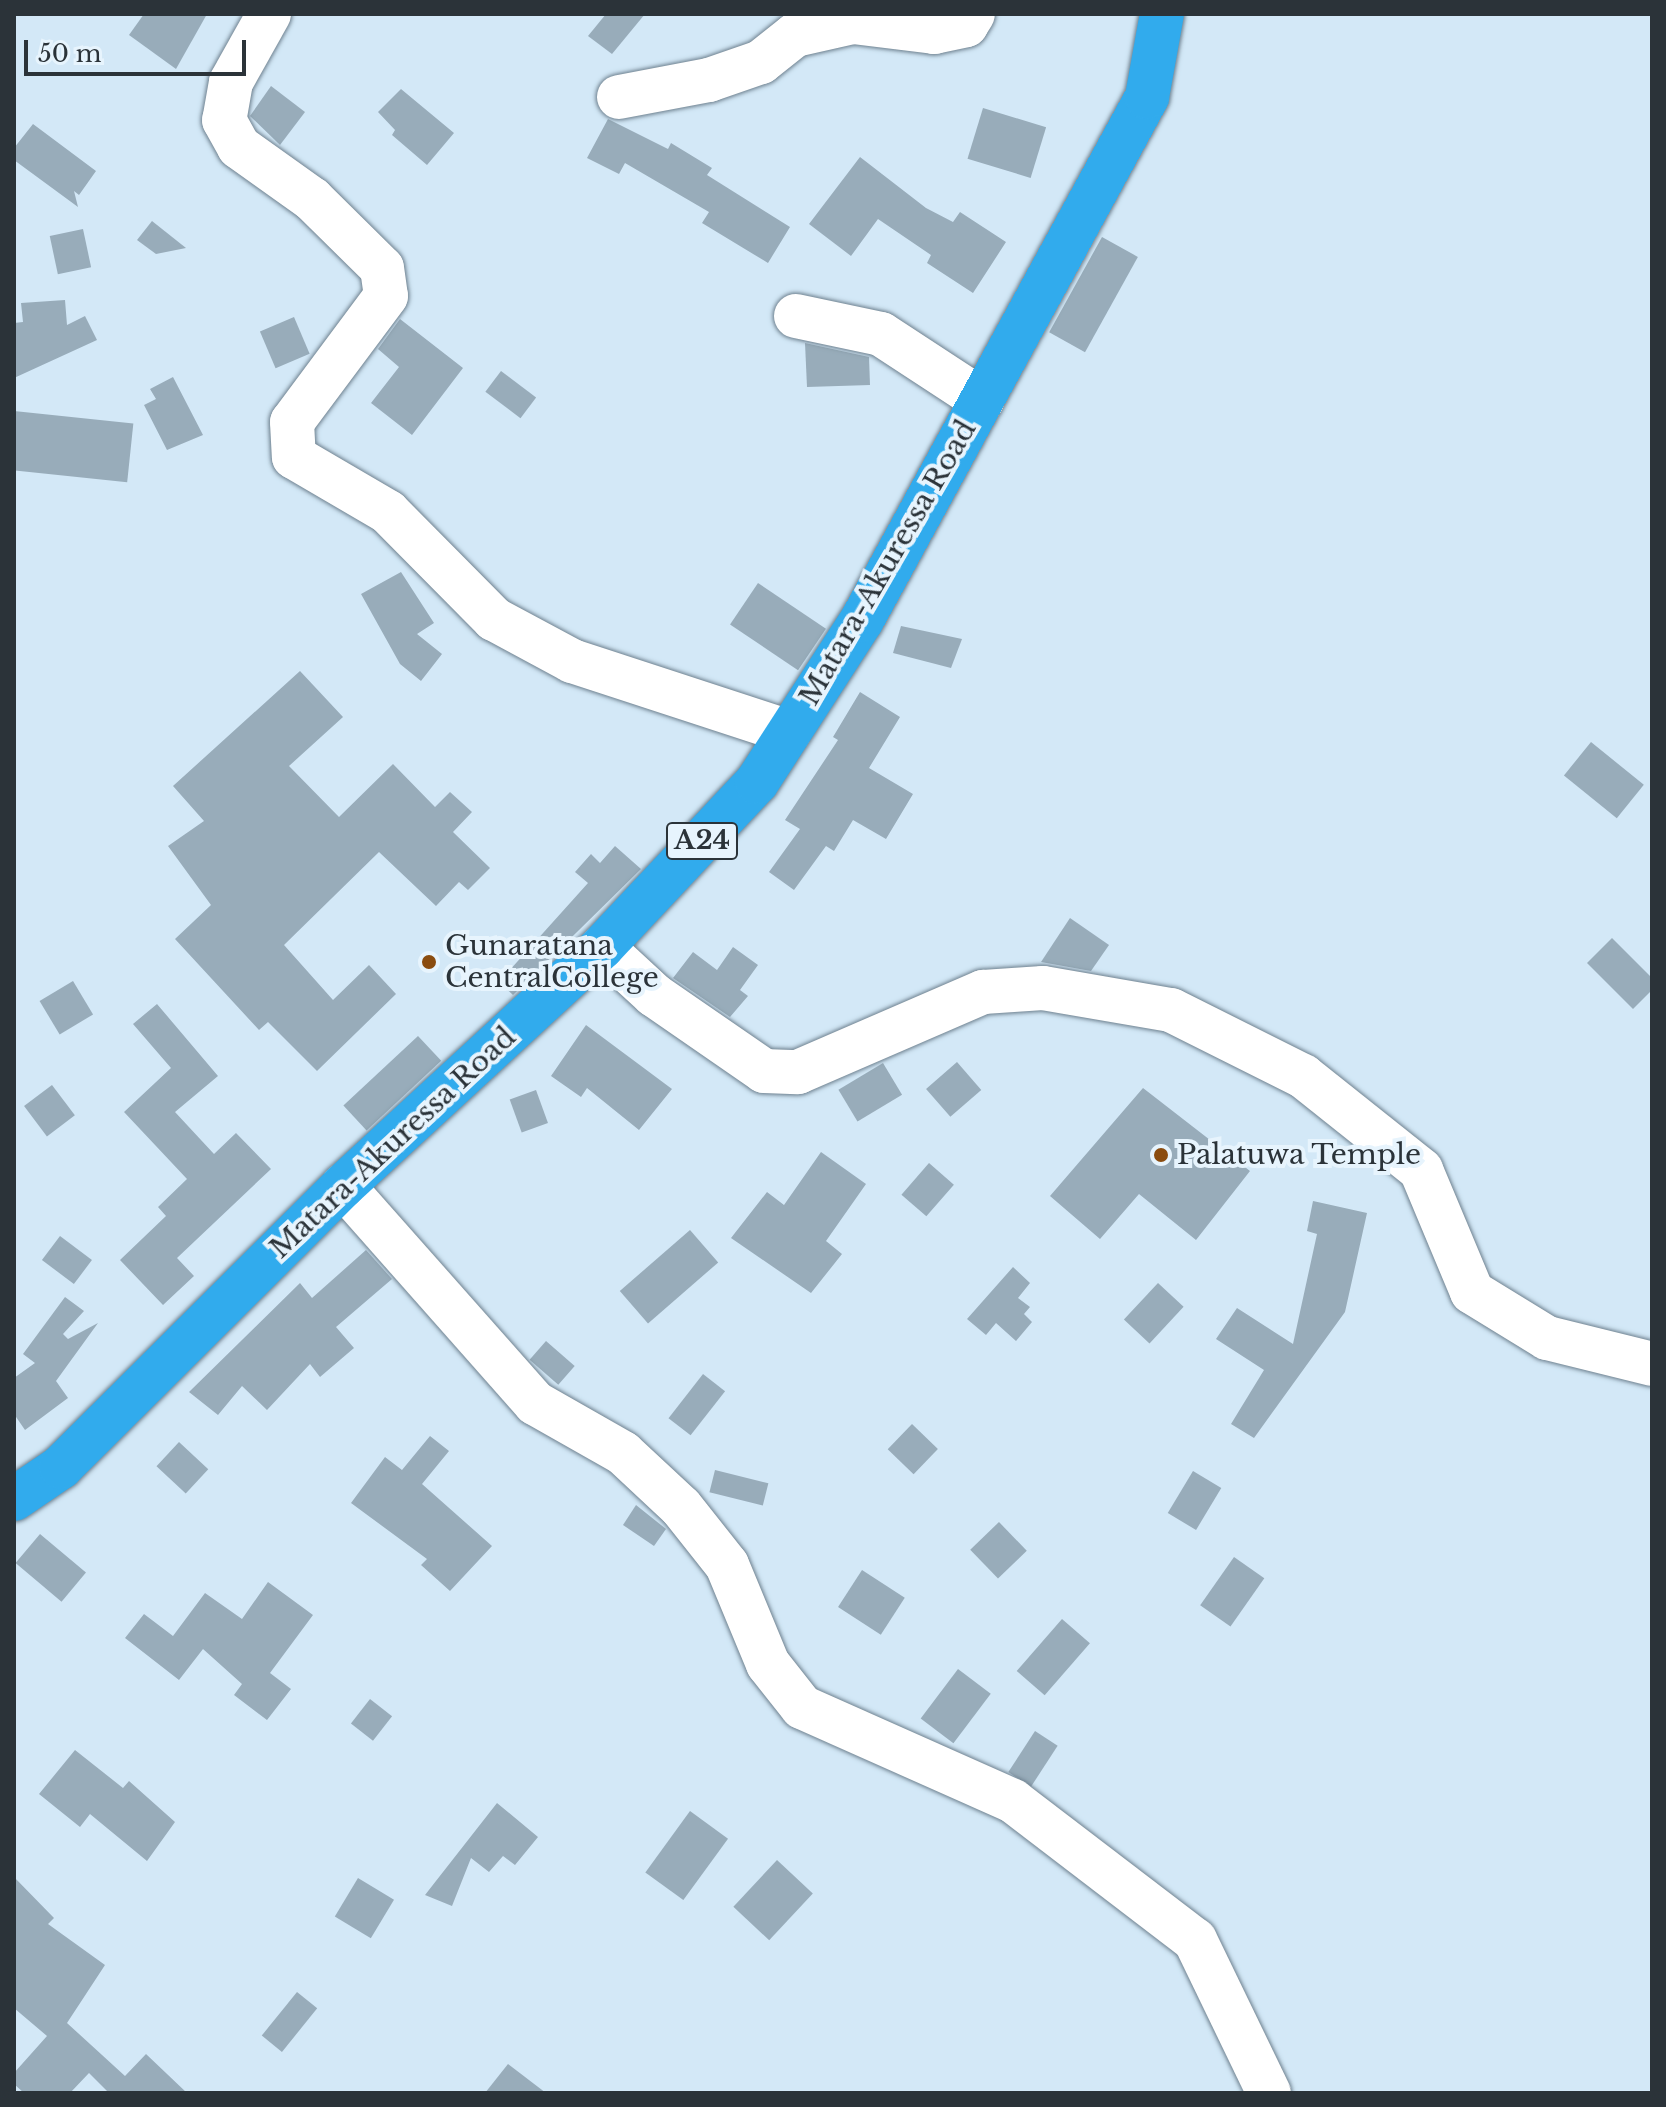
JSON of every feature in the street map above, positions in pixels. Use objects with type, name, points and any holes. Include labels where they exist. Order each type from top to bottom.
[{"type":"highway","name":"Matara-Akuressa Road","points":[[14,1499],[61,1467],[343,1186],[602,947],[757,782],[862,620],[1147,97],[1162,14]]},
{"type":"street","points":[[269,14],[231,82],[224,120],[239,147],[312,199],[382,268],[386,296],[292,422],[294,457],[388,512],[494,619],[572,661],[789,732]]},
{"type":"street","points":[[619,97],[709,80],[761,62],[809,32],[853,22],[934,32],[966,25],[973,14]]},
{"type":"street","points":[[796,316],[881,334],[982,400]]},
{"type":"street","points":[[602,947],[654,995],[764,1071],[798,1072],[983,992],[1043,988],[1171,1010],[1303,1076],[1421,1170],[1472,1292],[1547,1338],[1652,1364]]},
{"type":"street","points":[[343,1186],[535,1403],[623,1453],[681,1507],[727,1565],[768,1664],[802,1707],[1013,1801],[1195,1940],[1269,2093]]},
{"type":"building","points":[[144,14],[207,14],[176,69],[129,35]]},
{"type":"building","points":[[606,14],[645,14],[612,54],[588,36]]},
{"type":"building","points":[[271,86],[305,112],[280,145],[250,116]]},
{"type":"building","points":[[401,89],[454,133],[427,165],[392,135],[395,130],[378,112]]},
{"type":"building","points":[[983,108],[1046,127],[1031,178],[968,159]]},
{"type":"building","points":[[608,119],[668,149],[671,143],[712,168],[707,175],[790,227],[768,263],[702,223],[709,212],[625,163],[619,174],[587,158]]},
{"type":"building","points":[[33,124],[96,171],[79,195],[74,191],[78,207],[14,160],[14,148]]},
{"type":"building","points":[[860,157],[926,208],[953,222],[960,212],[1006,242],[973,293],[927,263],[931,255],[878,219],[851,256],[809,224]]},
{"type":"building","points":[[152,221],[186,248],[156,254],[137,240]]},
{"type":"building","points":[[83,229],[91,267],[58,274],[50,236]]},
{"type":"building","points":[[1102,237],[1138,257],[1085,352],[1049,332]]},
{"type":"building","points":[[65,300],[67,325],[85,316],[97,340],[14,378],[14,323],[23,322],[21,303]]},
{"type":"building","points":[[294,317],[310,354],[276,368],[260,331]]},
{"type":"building","points":[[400,319],[463,368],[412,435],[371,403],[399,367],[378,349]]},
{"type":"building","points":[[805,343],[869,357],[870,385],[807,387]]},
{"type":"building","points":[[501,371],[536,397],[520,418],[485,392]]},
{"type":"building","points":[[173,377],[203,435],[167,450],[144,405],[156,399],[150,389]]},
{"type":"building","points":[[14,411],[133,424],[127,482],[14,470]]},
{"type":"building","points":[[401,572],[434,623],[417,634],[442,654],[421,681],[400,664],[361,594]]},
{"type":"building","points":[[758,583],[826,629],[798,670],[730,624]]},
{"type":"building","points":[[901,626],[962,639],[951,668],[893,653]]},
{"type":"building","points":[[300,671],[343,717],[289,766],[339,817],[393,764],[435,807],[450,792],[472,812],[453,832],[490,868],[468,890],[459,882],[436,906],[379,852],[284,945],[333,1000],[369,965],[396,994],[317,1071],[268,1022],[259,1030],[175,939],[211,905],[168,846],[204,821],[173,786]]},
{"type":"building","points":[[860,692],[900,717],[869,768],[913,794],[886,839],[853,820],[834,851],[826,846],[794,890],[769,872],[800,829],[785,820],[838,740],[833,737]]},
{"type":"building","points":[[1591,742],[1644,785],[1617,818],[1564,775]]},
{"type":"building","points":[[615,846],[641,869],[513,995],[499,982],[588,883],[575,872],[591,854],[600,863]]},
{"type":"building","points":[[1070,918],[1109,945],[1091,971],[1041,962]]},
{"type":"building","points":[[1612,938],[1652,978],[1652,990],[1633,1009],[1587,963]]},
{"type":"building","points":[[733,947],[758,965],[740,990],[748,996],[730,1017],[673,978],[693,952],[717,970]]},
{"type":"building","points":[[73,981],[93,1014],[60,1035],[40,1001]]},
{"type":"building","points":[[157,1004],[218,1076],[175,1112],[214,1154],[236,1133],[271,1169],[177,1258],[194,1276],[163,1305],[120,1260],[166,1216],[158,1207],[187,1179],[124,1112],[171,1068],[133,1024]]},
{"type":"building","points":[[586,1025],[672,1089],[639,1130],[587,1088],[581,1097],[551,1076]]},
{"type":"building","points":[[418,1036],[441,1061],[367,1130],[343,1106]]},
{"type":"building","points":[[957,1062],[981,1090],[950,1117],[926,1089]]},
{"type":"building","points":[[883,1063],[902,1095],[857,1121],[838,1090]]},
{"type":"building","points":[[52,1085],[75,1115],[47,1136],[24,1106]]},
{"type":"building","points":[[1143,1088],[1250,1171],[1196,1240],[1139,1194],[1100,1239],[1050,1196]]},
{"type":"building","points":[[536,1090],[548,1123],[522,1132],[510,1100]]},
{"type":"building","points":[[821,1152],[866,1184],[826,1241],[842,1254],[811,1293],[731,1238],[767,1192],[784,1205]]},
{"type":"building","points":[[929,1163],[954,1185],[926,1216],[901,1195]]},
{"type":"building","points":[[1313,1201],[1367,1213],[1345,1312],[1254,1438],[1231,1424],[1264,1370],[1216,1339],[1237,1308],[1293,1344],[1317,1234],[1307,1231]]},
{"type":"building","points":[[690,1230],[718,1262],[648,1323],[620,1291]]},
{"type":"building","points":[[60,1236],[92,1260],[74,1284],[42,1260]]},
{"type":"building","points":[[366,1250],[392,1279],[336,1327],[354,1348],[320,1377],[310,1364],[267,1410],[242,1386],[218,1415],[189,1392],[300,1283],[312,1298]]},
{"type":"building","points":[[1013,1267],[1030,1283],[1018,1298],[1030,1307],[1024,1314],[1032,1322],[1016,1341],[996,1323],[986,1335],[967,1319]]},
{"type":"building","points":[[1158,1283],[1184,1307],[1149,1343],[1124,1320]]},
{"type":"building","points":[[65,1297],[84,1311],[63,1334],[68,1339],[98,1323],[56,1381],[68,1398],[25,1430],[14,1414],[14,1378],[35,1363],[23,1354]]},
{"type":"building","points":[[546,1341],[575,1366],[558,1385],[530,1360]]},
{"type":"building","points":[[703,1374],[725,1391],[691,1435],[669,1418]]},
{"type":"building","points":[[912,1424],[938,1449],[914,1474],[888,1449]]},
{"type":"building","points":[[430,1436],[449,1451],[422,1484],[492,1546],[450,1591],[421,1565],[427,1559],[351,1503],[385,1457],[402,1470]]},
{"type":"building","points":[[179,1442],[208,1469],[186,1493],[156,1466]]},
{"type":"building","points":[[715,1470],[768,1483],[763,1506],[709,1492]]},
{"type":"building","points":[[1193,1471],[1221,1488],[1196,1530],[1168,1513]]},
{"type":"building","points":[[636,1505],[666,1529],[654,1546],[623,1525]]},
{"type":"building","points":[[999,1522],[1027,1551],[998,1579],[970,1550]]},
{"type":"building","points":[[40,1534],[86,1573],[62,1602],[16,1563]]},
{"type":"building","points":[[1234,1557],[1264,1578],[1230,1627],[1200,1605]]},
{"type":"building","points":[[862,1570],[905,1598],[881,1635],[838,1607]]},
{"type":"building","points":[[268,1582],[313,1615],[270,1673],[291,1689],[267,1720],[234,1695],[242,1684],[203,1649],[179,1680],[125,1638],[144,1614],[173,1636],[205,1593],[242,1619]]},
{"type":"building","points":[[1062,1619],[1090,1643],[1045,1695],[1017,1671]]},
{"type":"building","points":[[958,1669],[991,1694],[953,1743],[921,1719]]},
{"type":"building","points":[[370,1699],[392,1716],[373,1741],[351,1723]]},
{"type":"building","points":[[1035,1731],[1058,1746],[1031,1787],[1008,1772]]},
{"type":"building","points":[[75,1750],[123,1788],[129,1781],[175,1822],[147,1861],[90,1814],[80,1827],[39,1794]]},
{"type":"building","points":[[497,1803],[538,1837],[515,1865],[503,1856],[489,1872],[471,1858],[452,1906],[425,1895]]},
{"type":"building","points":[[690,1811],[728,1839],[683,1900],[645,1872]]},
{"type":"building","points":[[777,1860],[813,1893],[769,1940],[733,1907]]},
{"type":"building","points":[[14,1877],[54,1918],[48,1924],[105,1965],[67,2023],[125,2076],[146,2054],[187,2093],[109,2093],[89,2073],[70,2093],[24,2093],[14,2084],[14,2073],[47,2036],[14,2008]]},
{"type":"building","points":[[358,1878],[394,1900],[371,1938],[335,1917]]},
{"type":"building","points":[[297,1992],[317,2008],[282,2052],[262,2036]]},
{"type":"building","points":[[508,2064],[546,2093],[485,2093]]},
{"type":"place","name":"Gunaratana CentralCollege","points":[[429,962]]},
{"type":"place","name":"Palatuwa Temple","points":[[1161,1155]]}]
